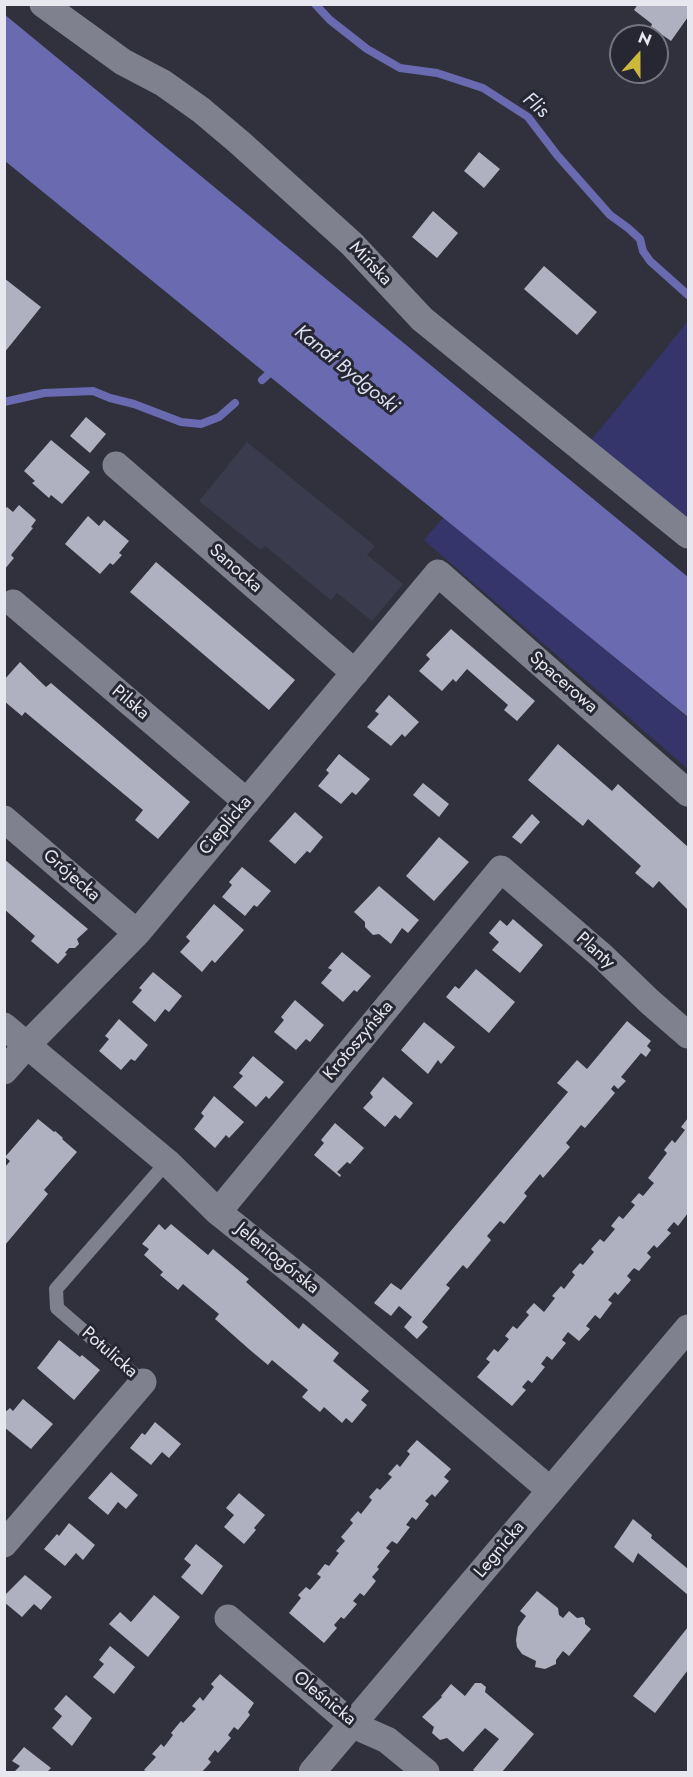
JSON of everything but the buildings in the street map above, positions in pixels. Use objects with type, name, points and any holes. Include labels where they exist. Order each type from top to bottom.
[{"type":"street","name":"Mińska","points":[[43,4],[123,62],[163,83],[201,110],[352,244],[422,319],[688,535]]},
{"type":"street","name":"Sanocka","points":[[116,465],[355,673]]},
{"type":"street","name":"Cieplicka","points":[[4,1071],[137,933],[438,573]]},
{"type":"street","name":"Spacerowa","points":[[438,573],[688,793]]},
{"type":"street","name":"Pilska","points":[[13,603],[247,802]]},
{"type":"street","name":"Grójecka","points":[[4,819],[137,933]]},
{"type":"street","name":"Planty","points":[[501,869],[602,956],[688,1035]]},
{"type":"street","name":"Krotoszyńska","points":[[218,1212],[501,869]]},
{"type":"street","name":"Jeleniogórska","points":[[4,1026],[167,1162],[218,1212],[314,1289],[550,1490]]},
{"type":"street","name":"Legnicka","points":[[312,1773],[688,1328]]},
{"type":"street","name":"Potulicka","points":[[4,1544],[143,1382]]},
{"type":"street","name":"Oleśnicka","points":[[228,1618],[353,1725],[387,1740],[426,1773]]},
{"type":"lane","name":"Potulicka","points":[[143,1382],[57,1308],[56,1289],[167,1162]]},
{"type":"shaded area","points":[[688,321],[688,525],[589,443]]},
{"type":"shaded area","points":[[247,442],[375,546],[367,555],[403,584],[372,621],[337,593],[331,600],[265,546],[261,550],[199,501]]},
{"type":"shaded area","points":[[444,517],[688,718],[688,769],[424,540]]},
{"type":"water","name":"Kanał Bydgoski","points":[[4,14],[688,577],[688,717],[5,161]]},
{"type":"waterway","name":"Flis","points":[[315,4],[330,20],[367,49],[400,68],[437,73],[483,88],[528,117],[557,155],[610,215],[640,239],[643,251],[650,261],[688,295]]},
{"type":"waterway","points":[[262,380],[274,369]]},
{"type":"waterway","points":[[4,402],[44,393],[93,391],[181,422],[201,424],[219,417],[235,403]]}]
